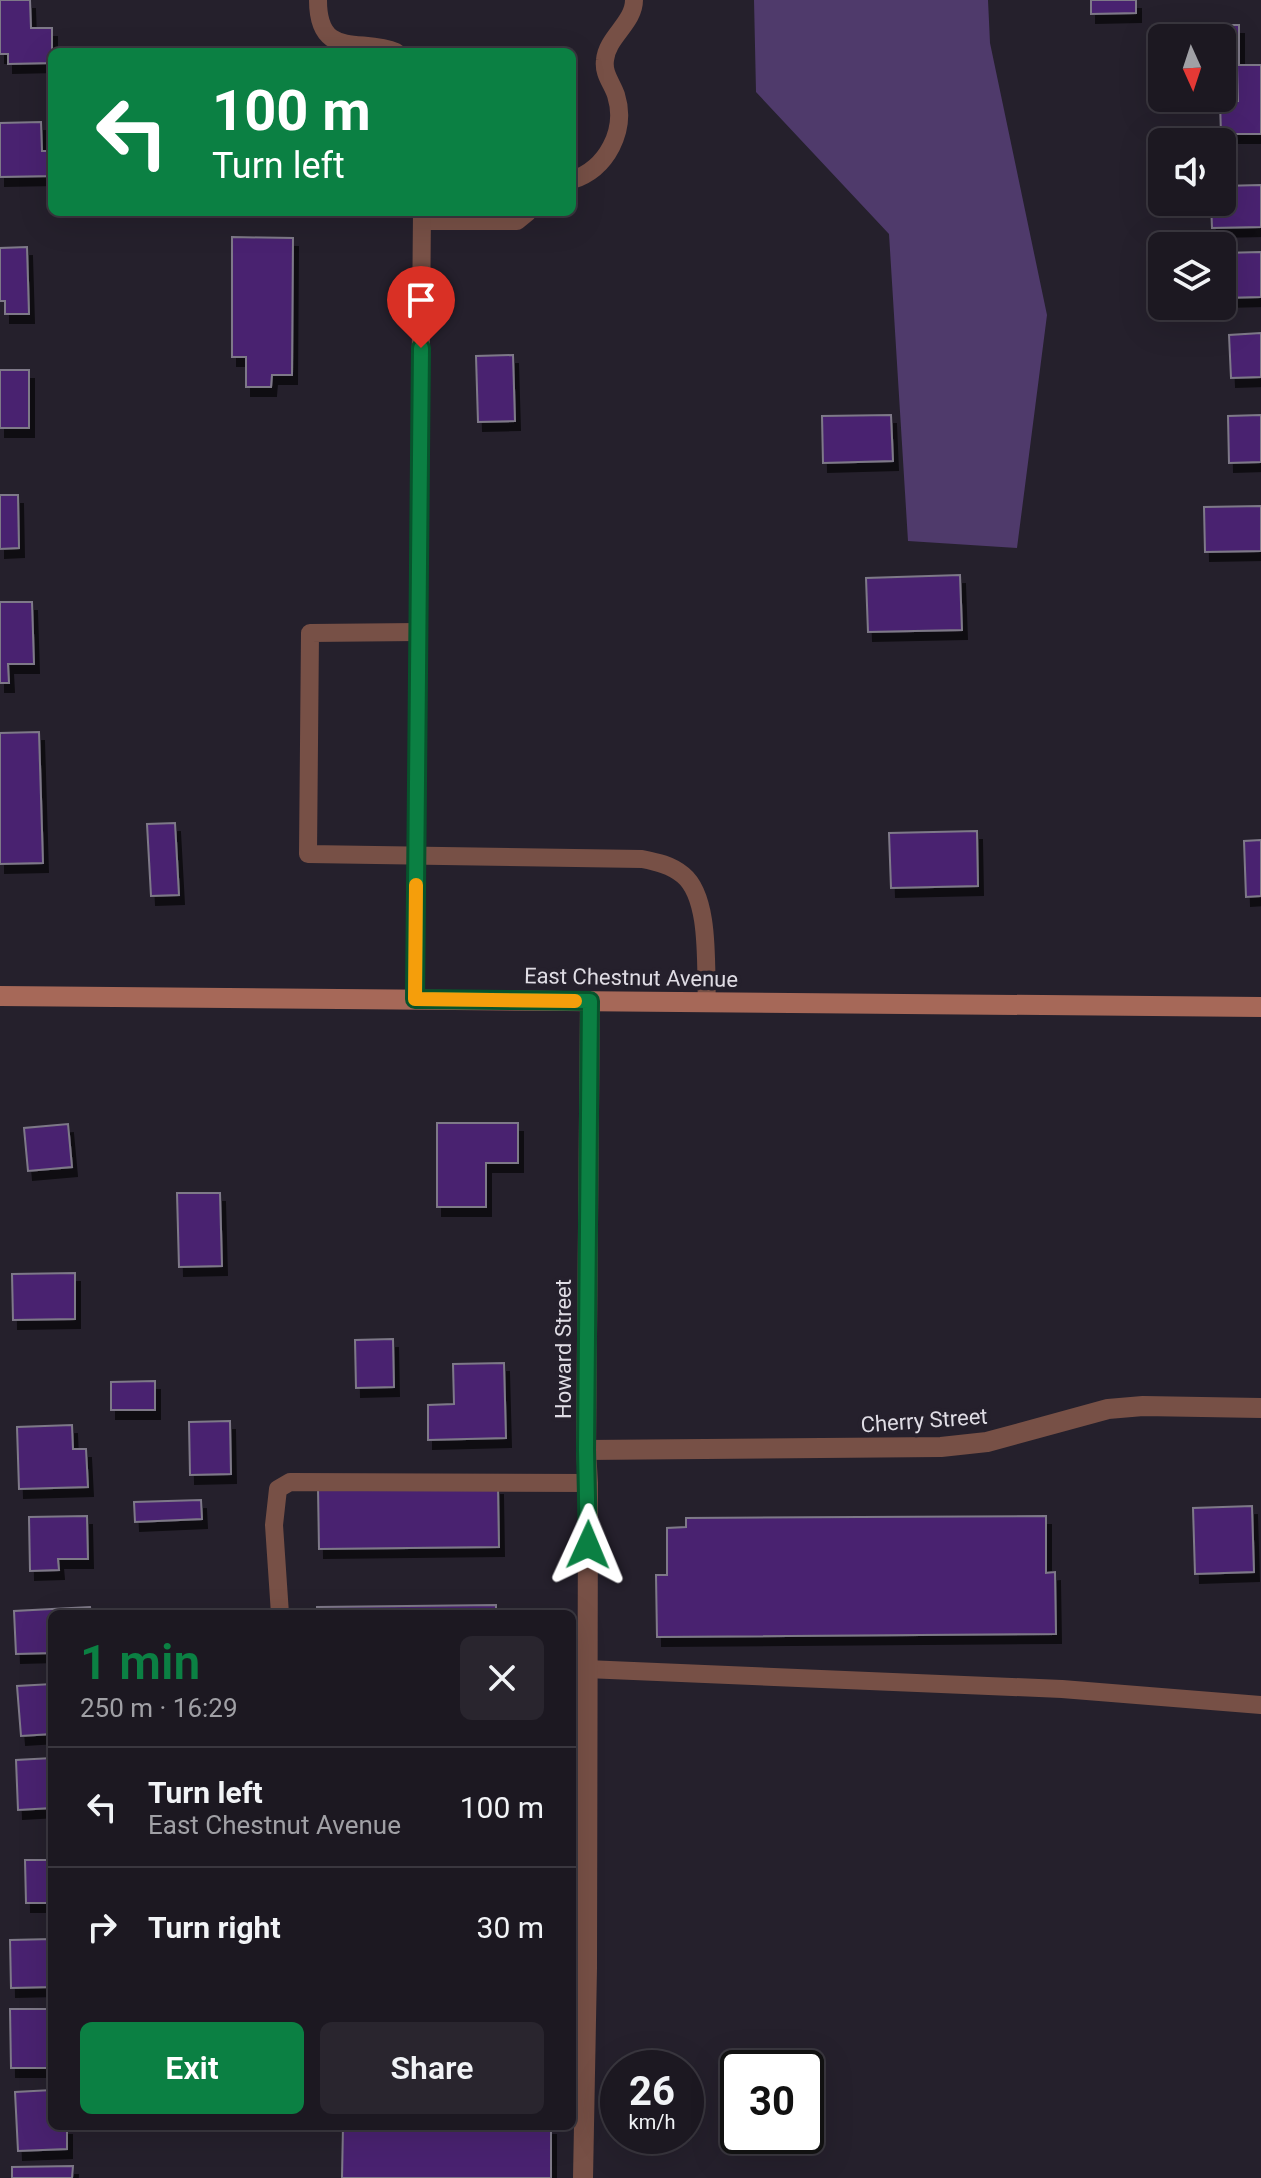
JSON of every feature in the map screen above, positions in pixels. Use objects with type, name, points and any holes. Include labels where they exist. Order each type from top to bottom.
[{"type":"street","name":"East Chestnut Avenue","points":[[0,996],[1261,1007]]},
{"type":"street","name":"Howard Street","points":[[583,2178],[587,1968],[579,1693],[586,1669],[590,1001]]},
{"type":"street","name":"Cherry Street","points":[[586,1450],[941,1447],[987,1442],[1108,1409],[1143,1406],[1261,1408]]},
{"type":"lane","points":[[318,0],[323,25],[334,40],[348,46],[378,48]]},
{"type":"lane","points":[[576,178],[594,168],[606,156],[619,126],[616,95],[606,75],[604,61],[609,46],[634,9],[634,0]]},
{"type":"lane","points":[[415,999],[422,217],[517,221],[523,216]]},
{"type":"lane","points":[[418,632],[310,633],[308,854],[642,859],[666,865],[685,876],[698,897],[703,920],[707,1002]]},
{"type":"lane","points":[[280,1610],[274,1525],[278,1489],[290,1482],[588,1483]]},
{"type":"lane","points":[[586,1669],[1062,1689],[1261,1705]]},
{"type":"shaded area","points":[[754,0],[988,0],[990,43],[1047,315],[1017,548],[908,541],[889,234],[756,92]]},
{"type":"building","points":[[0,0],[30,0],[31,28],[52,28],[48,63],[8,64],[8,54],[0,54]]},
{"type":"building","points":[[1091,0],[1136,0],[1136,13],[1091,14]]},
{"type":"building","points":[[1236,25],[1239,25],[1239,65],[1236,65]]},
{"type":"building","points":[[1237,65],[1261,65],[1261,134],[1236,134],[1236,128],[1221,128],[1220,112],[1236,112]]},
{"type":"building","points":[[41,122],[42,151],[48,151],[48,176],[0,177],[0,123]]},
{"type":"building","points":[[1261,185],[1261,227],[1212,228],[1212,216],[1236,216],[1236,186]]},
{"type":"building","points":[[232,237],[293,238],[292,375],[272,375],[271,387],[246,387],[246,357],[232,357]]},
{"type":"building","points":[[27,247],[29,314],[5,314],[5,301],[0,301],[0,248]]},
{"type":"building","points":[[1261,252],[1261,297],[1236,298],[1236,253]]},
{"type":"building","points":[[1261,333],[1261,377],[1231,378],[1229,335]]},
{"type":"building","points":[[513,355],[515,421],[478,422],[476,356]]},
{"type":"building","points":[[0,370],[29,370],[29,428],[0,428]]},
{"type":"building","points":[[891,415],[893,461],[823,463],[822,416]]},
{"type":"building","points":[[1261,415],[1261,462],[1229,463],[1228,416]]},
{"type":"building","points":[[0,495],[18,495],[19,548],[0,549]]},
{"type":"building","points":[[1261,506],[1261,551],[1205,552],[1204,507]]},
{"type":"building","points":[[960,575],[962,630],[868,632],[866,578]]},
{"type":"building","points":[[0,602],[32,602],[34,664],[8,664],[9,683],[0,683]]},
{"type":"building","points":[[39,732],[43,863],[0,864],[0,733]]},
{"type":"building","points":[[175,823],[179,895],[151,896],[147,824]]},
{"type":"building","points":[[977,831],[978,886],[891,888],[889,833]]},
{"type":"building","points":[[1261,840],[1261,896],[1246,897],[1244,841]]},
{"type":"building","points":[[437,1123],[518,1123],[518,1163],[486,1163],[486,1207],[437,1207]]},
{"type":"building","points":[[68,1124],[72,1167],[28,1171],[24,1128]]},
{"type":"building","points":[[177,1193],[220,1193],[222,1266],[179,1267]]},
{"type":"building","points":[[75,1273],[75,1319],[13,1320],[12,1274]]},
{"type":"building","points":[[393,1339],[394,1387],[356,1388],[355,1340]]},
{"type":"building","points":[[504,1363],[506,1438],[428,1440],[428,1405],[454,1404],[453,1364]]},
{"type":"building","points":[[155,1381],[155,1410],[111,1410],[111,1382]]},
{"type":"building","points":[[230,1421],[231,1474],[190,1475],[189,1422]]},
{"type":"building","points":[[72,1425],[73,1449],[86,1449],[88,1487],[19,1489],[17,1427]]},
{"type":"building","points":[[498,1486],[499,1547],[319,1549],[318,1488]]},
{"type":"building","points":[[201,1500],[202,1519],[135,1522],[134,1502]]},
{"type":"building","points":[[1252,1506],[1254,1572],[1195,1574],[1193,1508]]},
{"type":"building","points":[[87,1516],[88,1559],[58,1559],[59,1570],[30,1571],[29,1517]]},
{"type":"building","points":[[1046,1516],[1046,1573],[1055,1572],[1056,1634],[657,1637],[656,1575],[667,1575],[667,1528],[686,1527],[686,1518]]},
{"type":"building","points":[[496,1605],[496,1610],[317,1610],[317,1607]]},
{"type":"building","points":[[90,1607],[90,1610],[48,1610],[48,1653],[16,1654],[14,1611]]},
{"type":"building","points":[[48,1684],[48,1734],[21,1736],[17,1686]]},
{"type":"building","points":[[48,1758],[48,1808],[18,1810],[16,1760]]},
{"type":"building","points":[[25,1860],[48,1860],[48,1903],[26,1903]]},
{"type":"building","points":[[48,1939],[48,1987],[11,1988],[10,1940]]},
{"type":"building","points":[[10,2009],[48,2009],[48,2068],[11,2068]]},
{"type":"building","points":[[48,2090],[48,2130],[67,2130],[67,2149],[18,2151],[15,2092]]},
{"type":"building","points":[[343,2130],[551,2130],[551,2178],[342,2178]]},
{"type":"building","points":[[73,2166],[72,2178],[12,2178],[12,2167]]},
{"type":"slow traffic","points":[[416,885],[415,999],[575,1001]]},
{"type":"route","points":[[421,348],[415,999],[590,1001],[588,1545]]}]
